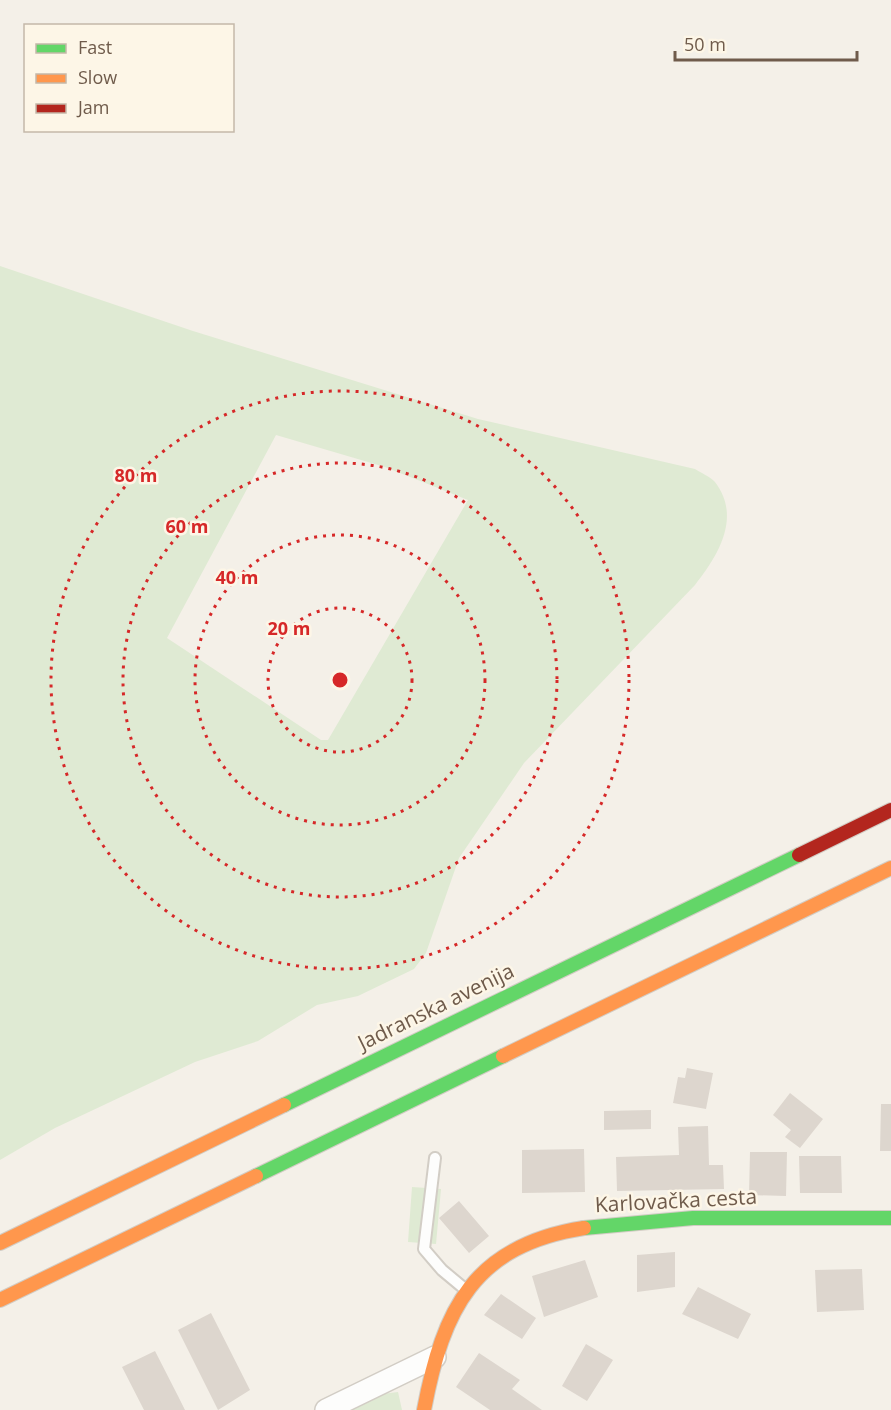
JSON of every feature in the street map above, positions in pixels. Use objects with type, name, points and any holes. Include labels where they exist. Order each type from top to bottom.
[{"type":"main road","name":"Jadranska avenija","points":[[0,1244],[891,810]]},
{"type":"main road","points":[[0,1300],[891,868]]},
{"type":"main road","name":"Karlovačka cesta","points":[[424,1410],[435,1357],[447,1320],[466,1290],[490,1267],[528,1241],[577,1228],[668,1218],[891,1218]]},
{"type":"street","points":[[326,1410],[435,1357]]},
{"type":"lane","points":[[435,1158],[424,1249],[442,1270],[466,1290]]},
{"type":"green space","points":[[0,266],[193,331],[478,419],[695,469],[715,482],[723,495],[727,522],[724,536],[712,562],[695,585],[524,763],[459,858],[426,953],[414,969],[358,996],[317,1005],[258,1041],[195,1062],[55,1128],[0,1160]],"holes":[[[276,435],[385,467],[468,500],[328,740],[321,740],[167,638]]]},
{"type":"green space","points":[[412,1187],[441,1189],[436,1244],[408,1242]]},
{"type":"green space","points":[[398,1392],[402,1410],[352,1410],[382,1394]]},
{"type":"building","points":[[687,1068],[713,1073],[706,1109],[673,1103],[678,1077],[685,1078]]},
{"type":"building","points":[[790,1093],[823,1119],[800,1148],[785,1137],[791,1130],[773,1115]]},
{"type":"building","points":[[881,1104],[891,1104],[891,1151],[880,1151]]},
{"type":"building","points":[[651,1110],[651,1129],[604,1130],[604,1111]]},
{"type":"building","points":[[708,1126],[709,1165],[723,1165],[724,1189],[617,1191],[616,1157],[679,1155],[678,1127]]},
{"type":"building","points":[[584,1149],[585,1192],[522,1193],[522,1150]]},
{"type":"building","points":[[750,1152],[787,1152],[786,1196],[749,1195]]},
{"type":"building","points":[[799,1156],[841,1156],[842,1193],[800,1193]]},
{"type":"building","points":[[459,1201],[489,1236],[469,1253],[439,1218]]},
{"type":"building","points":[[675,1252],[675,1287],[637,1292],[637,1255]]},
{"type":"building","points":[[585,1260],[598,1297],[544,1317],[532,1276]]},
{"type":"building","points":[[862,1269],[864,1310],[817,1312],[815,1270]]},
{"type":"building","points":[[698,1287],[751,1314],[738,1339],[682,1314]]},
{"type":"building","points":[[501,1294],[536,1318],[522,1339],[484,1315]]},
{"type":"building","points":[[211,1313],[250,1390],[218,1410],[178,1330]]},
{"type":"building","points":[[586,1344],[613,1360],[587,1401],[562,1386]]},
{"type":"building","points":[[155,1351],[185,1410],[144,1410],[122,1367]]},
{"type":"building","points":[[479,1353],[520,1380],[512,1389],[542,1410],[490,1410],[456,1387]]},
{"type":"traffic: fast","points":[[284,1105],[799,855]]},
{"type":"traffic: fast","points":[[256,1176],[503,1056]]},
{"type":"traffic: fast","points":[[584,1228],[693,1218],[891,1218]]},
{"type":"traffic: slow","points":[[503,1056],[891,868]]},
{"type":"traffic: slow","points":[[0,1243],[284,1105]]},
{"type":"traffic: slow","points":[[0,1300],[256,1176]]},
{"type":"traffic: slow","points":[[424,1410],[442,1341],[454,1313],[470,1288],[490,1266],[515,1249],[546,1237],[584,1228]]},
{"type":"traffic: jam","points":[[799,855],[891,810]]}]
